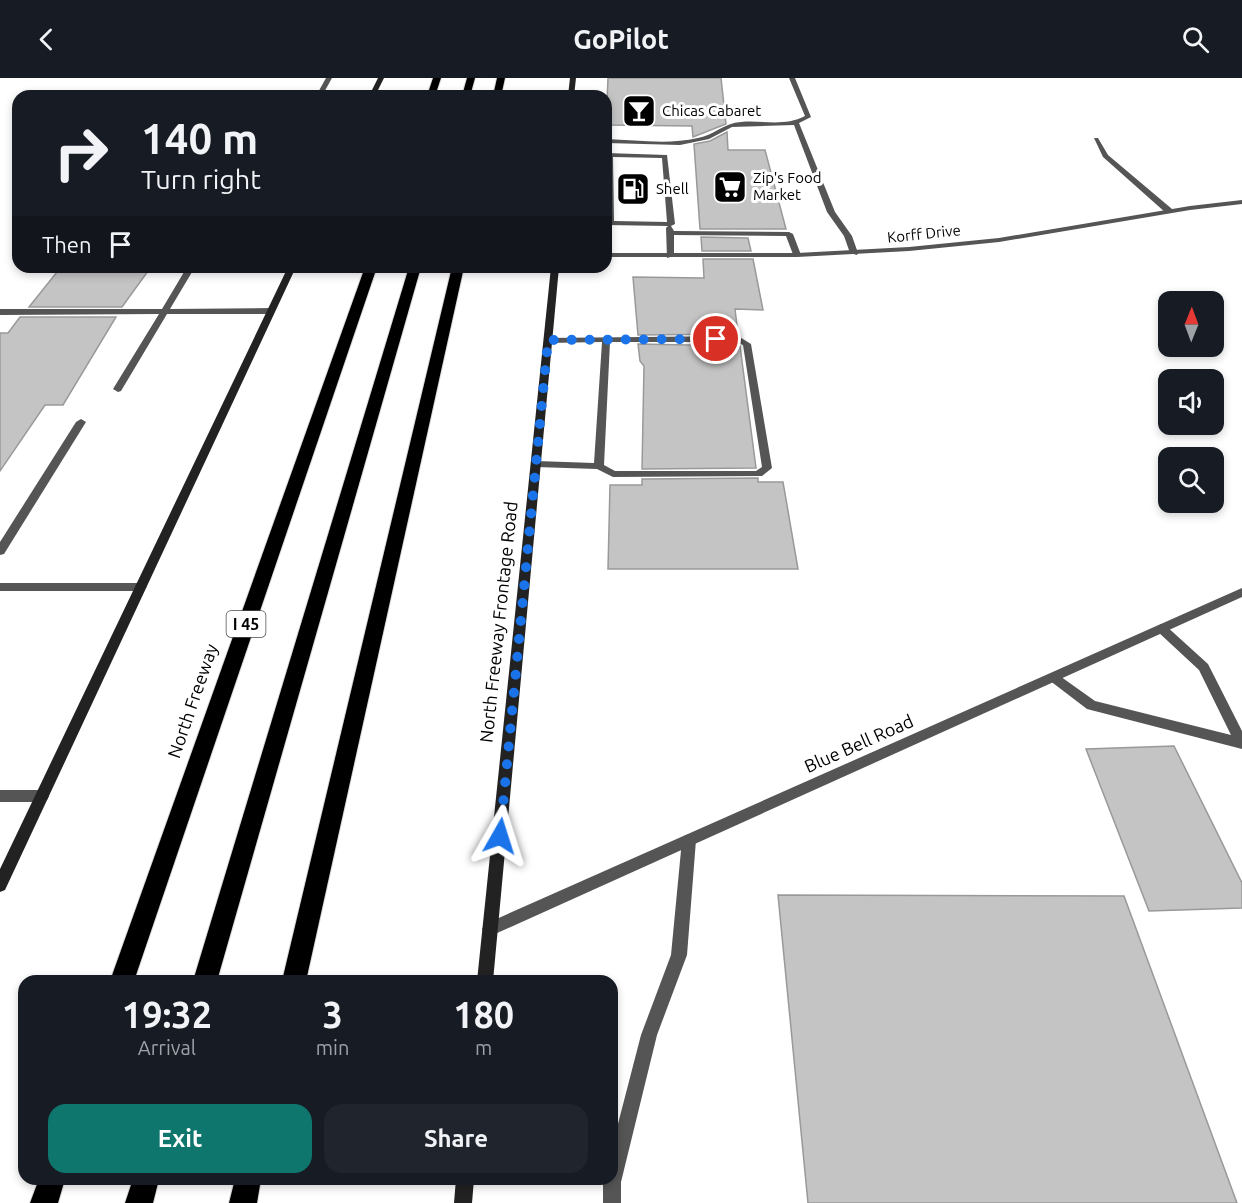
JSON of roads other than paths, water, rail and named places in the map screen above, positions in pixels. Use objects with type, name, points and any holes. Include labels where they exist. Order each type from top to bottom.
[{"type":"highway","name":"North Freeway","points":[[124,975],[369,273]]},
{"type":"highway","points":[[207,975],[413,273]]},
{"type":"highway","points":[[295,975],[457,273]]},
{"type":"highway","points":[[44,1203],[50,1185]]},
{"type":"highway","points":[[139,1203],[144,1185]]},
{"type":"highway","points":[[243,1203],[247,1185]]},
{"type":"main road","points":[[0,885],[289,273]]},
{"type":"main road","name":"North Freeway Frontage Road","points":[[486,975],[554,273]]},
{"type":"main road","points":[[463,1203],[464,1185]]},
{"type":"street","points":[[612,141],[686,142],[714,137],[729,125],[796,123],[808,117],[792,78]]},
{"type":"street","points":[[796,123],[831,212],[848,236],[854,253]]},
{"type":"street","points":[[1096,139],[1105,156],[1169,211]]},
{"type":"street","points":[[612,155],[665,156],[671,224],[670,256]]},
{"type":"street","name":"Korff Drive","points":[[612,255],[854,253],[999,240],[1169,211],[1242,202]]},
{"type":"street","points":[[612,223],[671,224]]},
{"type":"street","points":[[669,233],[789,234],[797,255]]},
{"type":"street","points":[[118,389],[188,273]]},
{"type":"street","points":[[0,312],[271,311]]},
{"type":"street","points":[[536,464],[599,466],[613,474],[758,474],[767,468],[747,344],[738,339],[548,340]]},
{"type":"street","points":[[599,466],[606,340]]},
{"type":"street","points":[[0,551],[81,422]]},
{"type":"street","points":[[0,587],[141,587]]},
{"type":"street","name":"Blue Bell Road","points":[[490,929],[1242,592]]},
{"type":"street","points":[[1161,628],[1204,667],[1242,743]]},
{"type":"street","points":[[1053,677],[1091,705],[1242,743]]},
{"type":"street","points":[[0,796],[42,796]]},
{"type":"street","points":[[618,1158],[649,1035],[679,955],[689,840]]},
{"type":"street","points":[[612,1185],[612,1203]]},
{"type":"place","name":"Chicas Cabaret","points":[[639,111]]},
{"type":"place","name":"Zip's Food Market","points":[[730,187]]},
{"type":"place","name":"Shell","points":[[633,189]]}]
